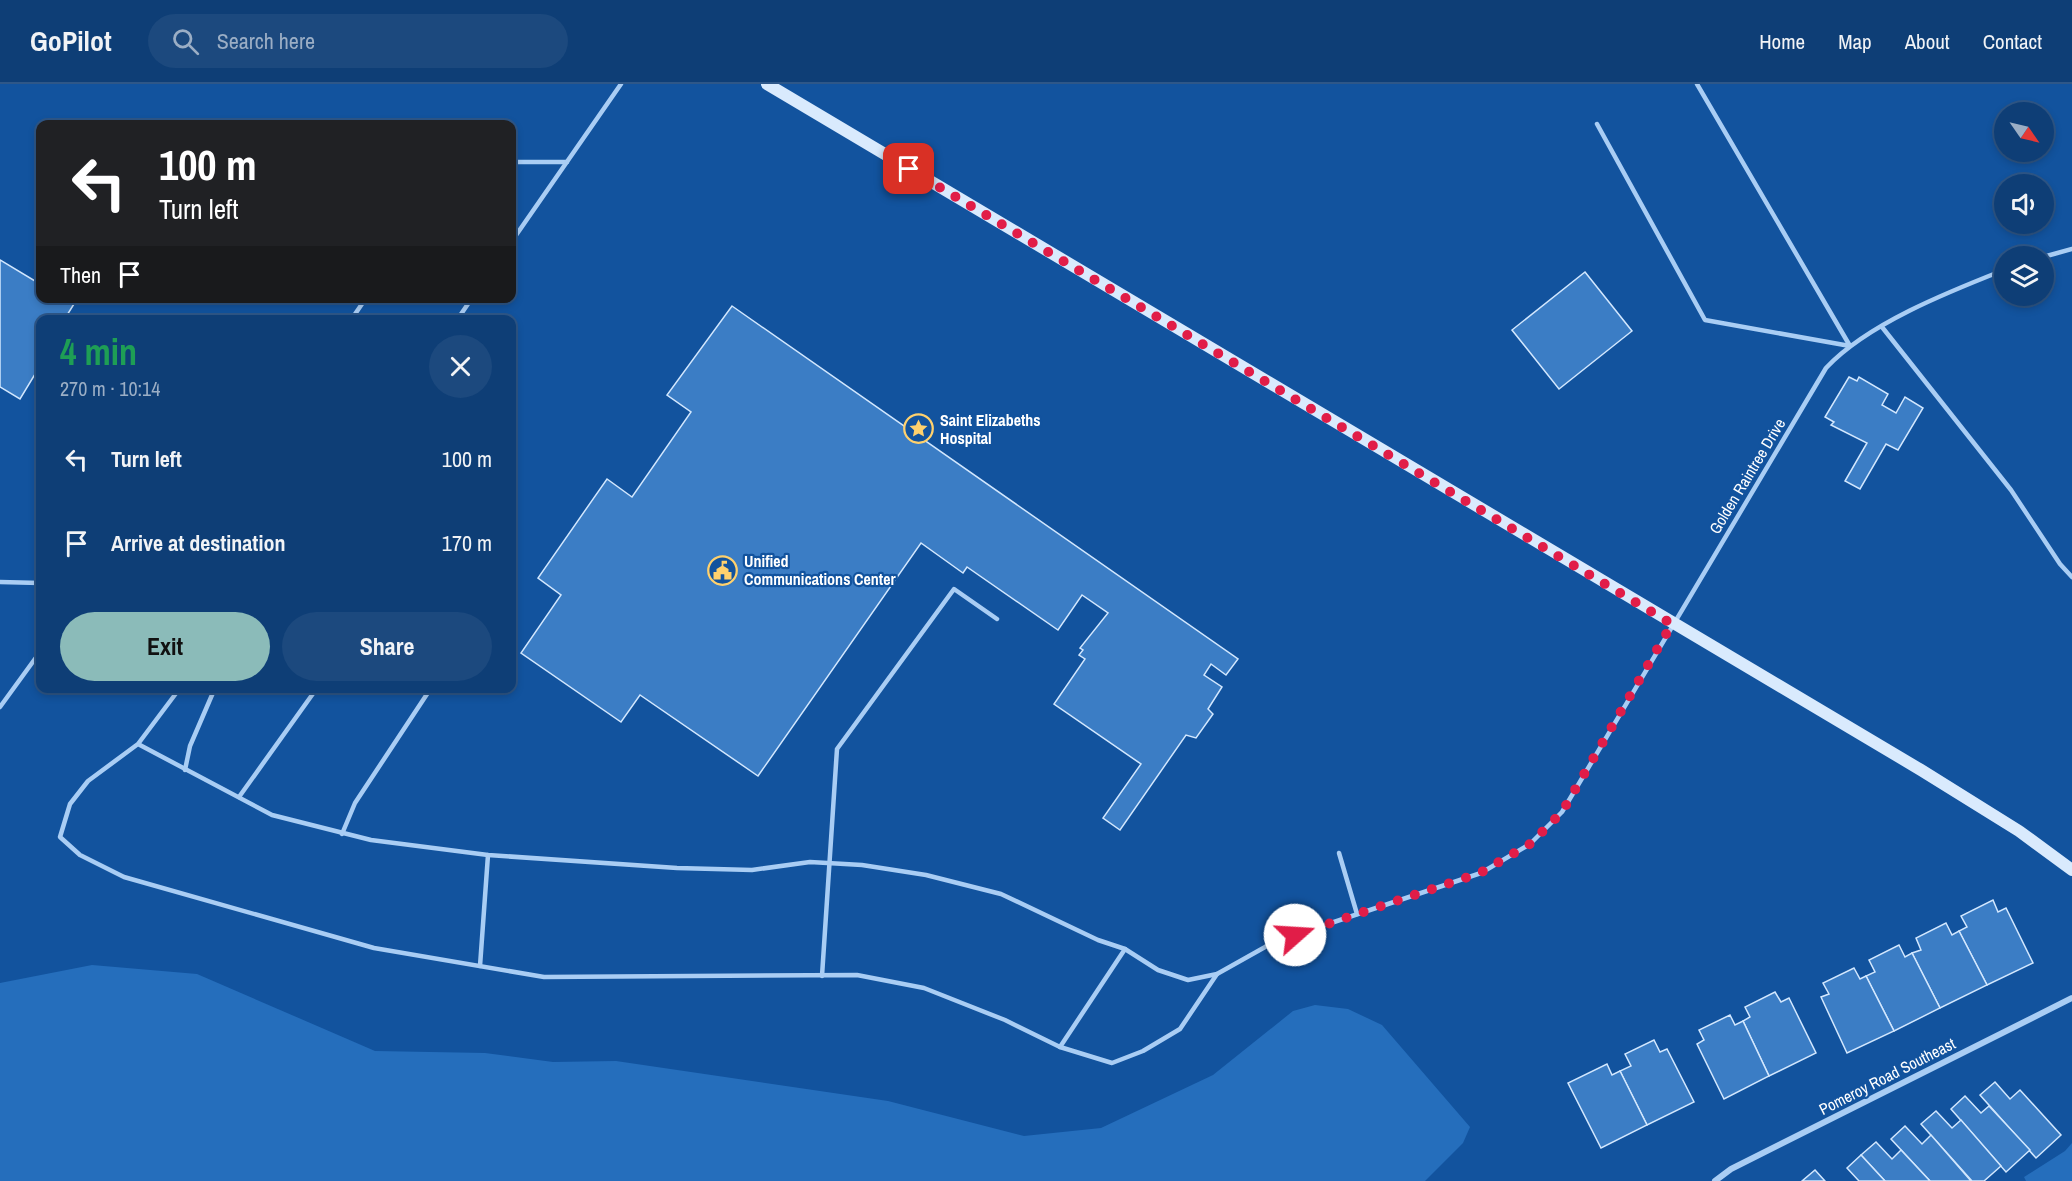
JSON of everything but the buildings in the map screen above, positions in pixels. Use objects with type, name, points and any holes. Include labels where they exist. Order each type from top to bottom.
[{"type":"main road","points":[[767,84],[1921,770],[2019,831],[2072,870]]},
{"type":"street","name":"Pomeroy Road Southeast","points":[[1715,1181],[1731,1169],[2072,998]]},
{"type":"lane","points":[[516,235],[621,84]]},
{"type":"lane","points":[[1697,84],[1850,346]]},
{"type":"lane","points":[[1597,124],[1706,320],[1850,346]]},
{"type":"lane","points":[[516,162],[567,162]]},
{"type":"lane","points":[[2054,254],[2072,249]]},
{"type":"lane","name":"Golden Raintree Drive","points":[[1217,974],[1274,942],[1480,873],[1530,844],[1562,812],[1820,378],[1837,356],[1882,327],[1956,290],[1994,274]]},
{"type":"lane","points":[[1882,327],[2011,490],[2060,564],[2072,577]]},
{"type":"lane","points":[[0,582],[36,583]]},
{"type":"lane","points":[[822,976],[837,749],[954,589],[997,619]]},
{"type":"lane","points":[[0,708],[36,658]]},
{"type":"lane","points":[[176,693],[138,744],[88,781],[70,804],[60,837],[80,855],[124,877],[374,948],[544,977],[857,975],[924,988],[1005,1020],[1060,1047],[1112,1063],[1143,1051],[1180,1029],[1217,974]]},
{"type":"lane","points":[[184,770],[190,746],[213,693]]},
{"type":"lane","points":[[239,797],[313,693]]},
{"type":"lane","points":[[342,834],[355,803],[429,693]]},
{"type":"lane","points":[[138,744],[272,815],[342,834],[488,855],[677,868],[752,870],[810,862],[927,875],[1001,894],[1098,940],[1125,949],[1158,970],[1188,980],[1217,974]]},
{"type":"lane","points":[[1340,854],[1357,914]]},
{"type":"lane","points":[[480,966],[488,855]]},
{"type":"lane","points":[[1060,1047],[1125,949]]},
{"type":"shaded area","points":[[92,965],[197,974],[375,1051],[485,1053],[553,1062],[616,1061],[888,1101],[1024,1136],[1101,1128],[1213,1075],[1293,1011],[1315,1005],[1348,1009],[1382,1025],[1470,1127],[1463,1143],[1425,1181],[0,1181],[0,983]]},
{"type":"shaded area","points":[[2072,1143],[2072,1181],[2026,1181],[2024,1177],[2065,1151]]},
{"type":"place","name":"Saint Elizabeths Hospital","points":[[919,429]]},
{"type":"place","name":"Unified Communications Center","points":[[723,570]]},
{"type":"route","points":[[909,169],[1672,624],[1562,812],[1530,844],[1480,873],[1295,935]]}]
